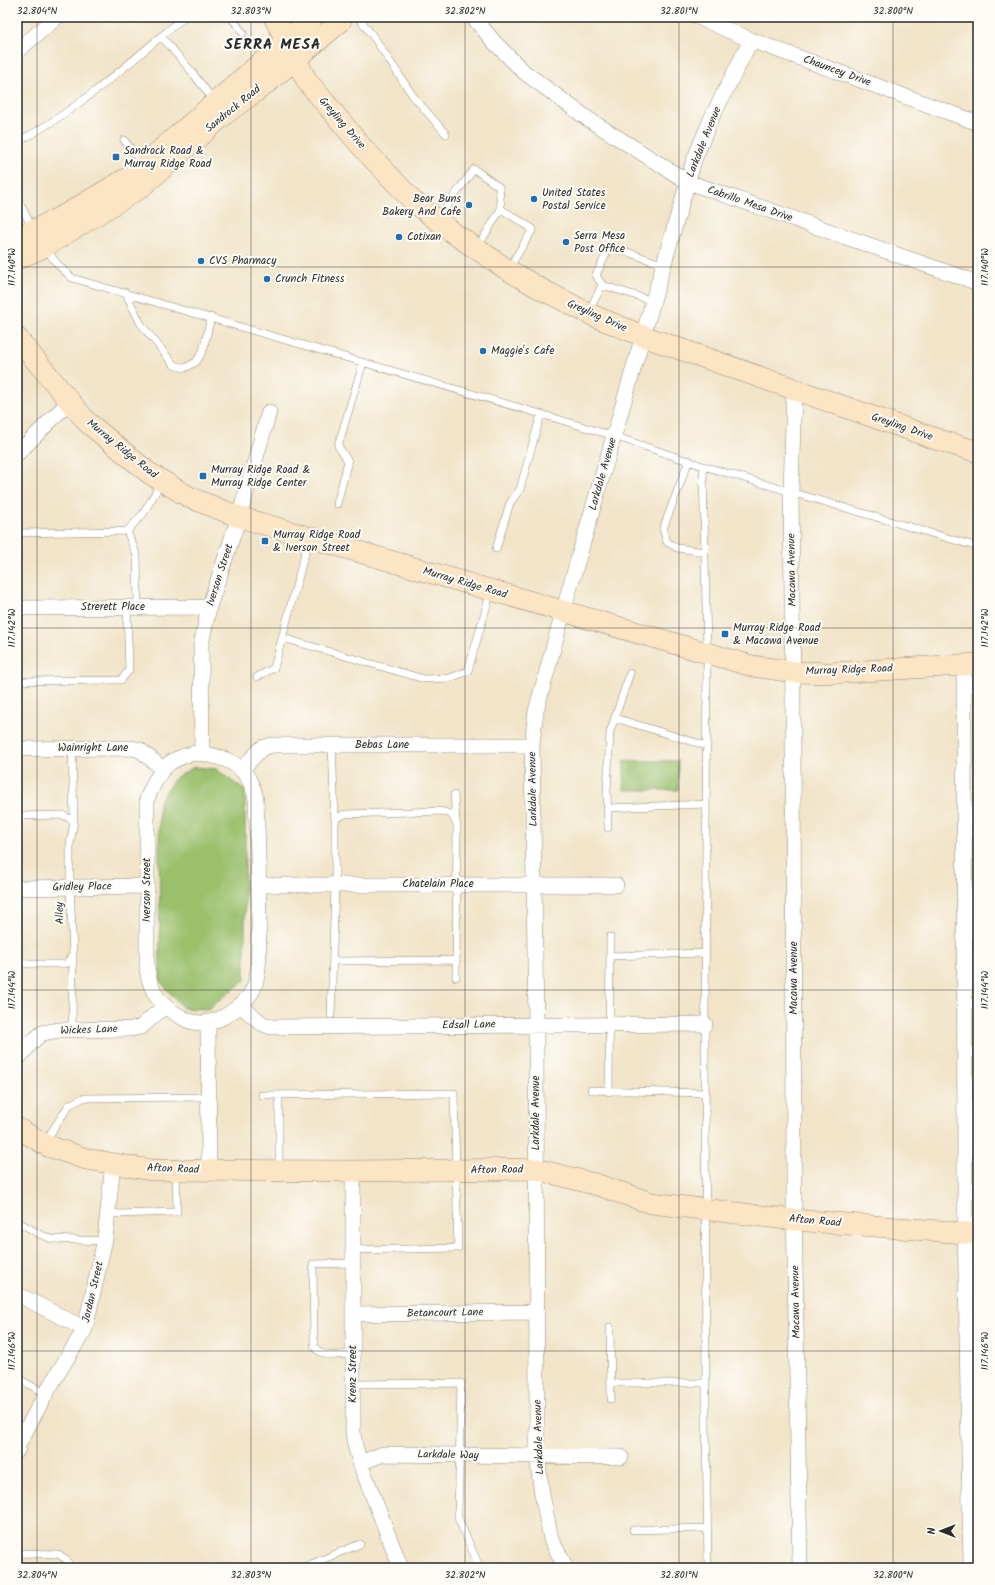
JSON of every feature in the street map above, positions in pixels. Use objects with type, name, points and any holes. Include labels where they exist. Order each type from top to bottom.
[{"type":"street","points":[[17,51],[57,17]]},
{"type":"street","name":"Greyling Drive","points":[[274,17],[307,81],[348,132],[399,187],[436,220],[508,270],[588,313],[643,336],[939,440],[978,452]]},
{"type":"street","name":"Sandrock Road","points":[[17,259],[35,238],[63,216],[131,176],[148,171],[266,83],[313,17]]},
{"type":"street","name":"Sandrock Road","points":[[148,171],[215,103],[290,49],[340,22],[342,17]]},
{"type":"street","name":"Cabrillo Mesa Drive","points":[[473,17],[495,43],[524,72],[588,119],[688,182],[978,283]]},
{"type":"street","name":"Chauncey Drive","points":[[698,17],[751,40],[978,122]]},
{"type":"street","name":"Larkdale Avenue","points":[[566,1568],[551,1539],[542,1494],[538,1456],[535,884],[532,745],[536,711],[563,612],[694,160],[711,119],[751,40]]},
{"type":"street","name":"Murray Ridge Road","points":[[22,347],[87,422],[149,473],[189,497],[239,516],[563,612],[752,666],[793,672],[831,673],[971,664]]},
{"type":"street","name":"Macawa Avenue","points":[[794,389],[791,492],[793,672],[794,1220],[800,1568]]},
{"type":"street","points":[[17,454],[70,401]]},
{"type":"street","name":"Iverson Street","points":[[202,754],[201,645],[209,607],[239,516],[269,412]]},
{"type":"street","name":"Strerett Place","points":[[17,608],[209,607]]},
{"type":"street","points":[[971,664],[971,1568]]},
{"type":"street","name":"Bebas Lane","points":[[241,770],[262,748],[272,745],[532,745]]},
{"type":"street","name":"Wainright Lane","points":[[17,749],[132,748],[140,750],[163,769]]},
{"type":"street","name":"Iverson Street","points":[[195,753],[202,754],[216,756],[231,762],[245,772],[253,785],[256,799],[260,884],[258,972],[252,993],[240,1005],[227,1015],[215,1021],[194,1023],[165,1006],[154,994],[149,982],[147,969],[147,799],[156,777],[172,761],[195,753]]},
{"type":"street","name":"Chatelain Place","points":[[260,884],[616,885]]},
{"type":"street","name":"Gridley Place","points":[[17,888],[147,886]]},
{"type":"street","name":"Edsall Lane","points":[[240,1005],[261,1023],[272,1027],[705,1024]]},
{"type":"street","name":"Wickes Lane","points":[[17,1060],[31,1043],[42,1033],[72,1030],[132,1029],[141,1027],[165,1006]]},
{"type":"street","points":[[208,1022],[209,1170]]},
{"type":"street","name":"Afton Road","points":[[17,1128],[44,1144],[86,1159],[151,1170],[353,1171],[536,1169],[598,1185],[651,1203],[794,1220],[972,1234]]},
{"type":"street","name":"Jordan Street","points":[[17,1451],[19,1443],[46,1394],[85,1329],[105,1241],[113,1163]]},
{"type":"street","name":"Krenz Street","points":[[353,1171],[353,1432],[360,1463],[401,1568]]},
{"type":"street","points":[[17,1294],[85,1329]]},
{"type":"street","name":"Betancourt Lane","points":[[353,1314],[537,1312]]},
{"type":"street","name":"Larkdale Way","points":[[360,1463],[383,1454],[621,1457]]},
{"type":"lane","points":[[17,142],[34,134],[85,99],[184,17]]},
{"type":"lane","points":[[232,17],[243,33]]},
{"type":"lane","points":[[358,17],[375,39],[413,96],[446,134]]},
{"type":"lane","points":[[162,36],[215,103]]},
{"type":"lane","points":[[124,140],[148,171]]},
{"type":"lane","points":[[436,220],[474,169],[499,187],[501,209],[476,249]]},
{"type":"lane","points":[[17,198],[35,238],[59,266],[72,278],[125,292],[541,414],[689,460],[703,466],[978,547]]},
{"type":"lane","points":[[501,209],[533,229],[508,270]]},
{"type":"lane","points":[[653,301],[602,285],[596,275],[610,246],[664,266]]},
{"type":"lane","points":[[588,313],[602,285]]},
{"type":"lane","points":[[125,292],[141,324],[174,365],[185,368],[196,362],[203,351],[211,317]]},
{"type":"lane","points":[[336,504],[348,461],[338,446],[363,363]]},
{"type":"lane","points":[[496,549],[510,503],[520,489],[541,414]]},
{"type":"lane","points":[[689,460],[663,529],[667,542],[677,548],[705,552]]},
{"type":"lane","points":[[703,466],[707,652],[705,1024],[708,1568]]},
{"type":"lane","points":[[17,533],[127,531],[143,514],[162,481]]},
{"type":"lane","points":[[17,681],[121,680],[129,670],[137,556],[127,531]]},
{"type":"lane","points":[[257,677],[274,668],[310,538]]},
{"type":"lane","points":[[283,638],[424,679],[450,678],[468,670],[491,590]]},
{"type":"lane","points":[[608,828],[610,732],[630,672]]},
{"type":"lane","points":[[615,718],[707,746]]},
{"type":"lane","points":[[331,1015],[335,884],[335,824],[332,745]]},
{"type":"lane","name":"Alley","points":[[72,748],[74,821],[70,844],[73,954],[72,1030]]},
{"type":"lane","points":[[454,795],[457,824],[456,977]]},
{"type":"lane","points":[[608,808],[706,804]]},
{"type":"lane","points":[[335,824],[336,818],[345,814],[440,811],[451,814],[457,824]]},
{"type":"lane","points":[[17,816],[63,815],[74,821]]},
{"type":"lane","points":[[609,1092],[610,937]]},
{"type":"lane","points":[[610,956],[706,953]]},
{"type":"lane","points":[[17,964],[66,964],[73,954]]},
{"type":"lane","points":[[333,961],[456,960]]},
{"type":"lane","points":[[591,1090],[609,1092],[706,1093]]},
{"type":"lane","points":[[262,1095],[454,1093],[458,1248],[353,1257],[313,1264],[314,1346],[318,1352],[325,1355],[353,1354]]},
{"type":"lane","points":[[278,1170],[279,1095]]},
{"type":"lane","points":[[44,1144],[69,1105],[83,1098],[208,1098]]},
{"type":"lane","points":[[108,1212],[119,1214],[177,1212],[176,1170]]},
{"type":"lane","points":[[17,1221],[39,1234],[52,1239],[105,1241]]},
{"type":"lane","points":[[610,1327],[611,1399]]},
{"type":"lane","points":[[17,1378],[46,1394]]},
{"type":"lane","points":[[353,1384],[461,1383],[458,1518],[480,1568]]},
{"type":"lane","points":[[611,1383],[706,1383]]},
{"type":"lane","points":[[633,1530],[707,1528]]},
{"type":"lane","points":[[300,1568],[315,1565],[360,1544]]},
{"type":"lane","points":[[17,1553],[58,1554],[66,1559],[70,1568]]},
{"type":"green space","points":[[624,761],[678,761],[678,790],[624,790]]},
{"type":"green space","points":[[194,767],[216,769],[245,791],[245,980],[208,1009],[183,1008],[160,981],[159,802],[175,778]]},
{"type":"place","name":"Sandrock Road & Murray Ridge Road","points":[[116,157]]},
{"type":"place","name":"United States Postal Service","points":[[534,199]]},
{"type":"place","name":"Bear Buns Bakery And Cafe","points":[[469,205]]},
{"type":"place","name":"Cotixan","points":[[399,237]]},
{"type":"place","name":"Serra Mesa Post Office","points":[[566,242]]},
{"type":"place","name":"CVS Pharmacy","points":[[201,261]]},
{"type":"place","name":"Crunch Fitness","points":[[267,279]]},
{"type":"place","name":"Maggie's Cafe","points":[[483,351]]},
{"type":"place","name":"Murray Ridge Road & Murray Ridge Center","points":[[203,476]]},
{"type":"place","name":"Murray Ridge Road & Iverson Street","points":[[265,541]]},
{"type":"place","name":"Murray Ridge Road & Macawa Avenue","points":[[725,634]]},
{"type":"district","name":"SERRA MESA","points":[[273,45]]}]
